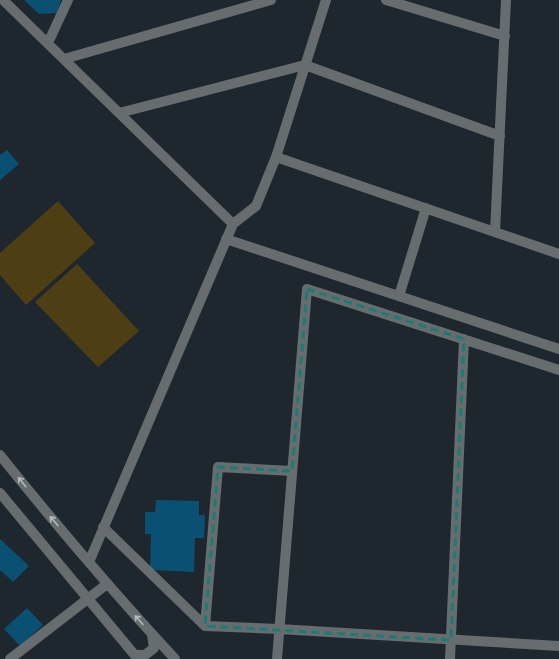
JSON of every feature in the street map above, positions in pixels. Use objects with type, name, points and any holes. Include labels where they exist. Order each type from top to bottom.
[{"type":"street","points":[[3,0],[233,224]]},
{"type":"street","points":[[48,43],[68,0]]},
{"type":"street","points":[[64,59],[272,0]]},
{"type":"street","points":[[89,562],[233,224],[256,206],[276,157],[326,0]]},
{"type":"street","points":[[386,0],[505,36]]},
{"type":"street","points":[[495,232],[506,0]]},
{"type":"street","points":[[119,113],[305,65],[500,136]]},
{"type":"street","points":[[276,157],[559,254]]},
{"type":"street","points":[[398,296],[426,208]]},
{"type":"street","points":[[226,239],[559,349]]},
{"type":"street","points":[[277,659],[307,289],[559,370]]},
{"type":"street","points":[[450,659],[464,339]]},
{"type":"street","points":[[0,455],[107,584],[175,659]]},
{"type":"street","points":[[205,626],[218,467],[292,471]]},
{"type":"street","points":[[0,492],[136,657],[146,655],[154,648],[152,635]]},
{"type":"street","points":[[103,527],[205,626],[559,646]]},
{"type":"street","points":[[10,659],[107,584]]},
{"type":"highlighted area","points":[[307,289],[464,339],[451,640],[205,626],[218,467],[292,471]]},
{"type":"shaded area","points":[[58,201],[95,243],[26,305],[0,275],[0,253]]},
{"type":"shaded area","points":[[77,264],[139,331],[98,367],[35,302]]},
{"type":"building","points":[[24,0],[61,0],[57,13],[39,14]]},
{"type":"building","points":[[7,150],[19,164],[0,180],[0,155]]},
{"type":"building","points":[[156,500],[199,501],[199,515],[205,515],[204,538],[195,538],[194,572],[150,570],[151,534],[145,534],[145,512],[155,512]]},
{"type":"building","points":[[0,539],[29,566],[13,582],[0,570]]},
{"type":"building","points":[[27,608],[43,625],[20,646],[4,629]]}]
